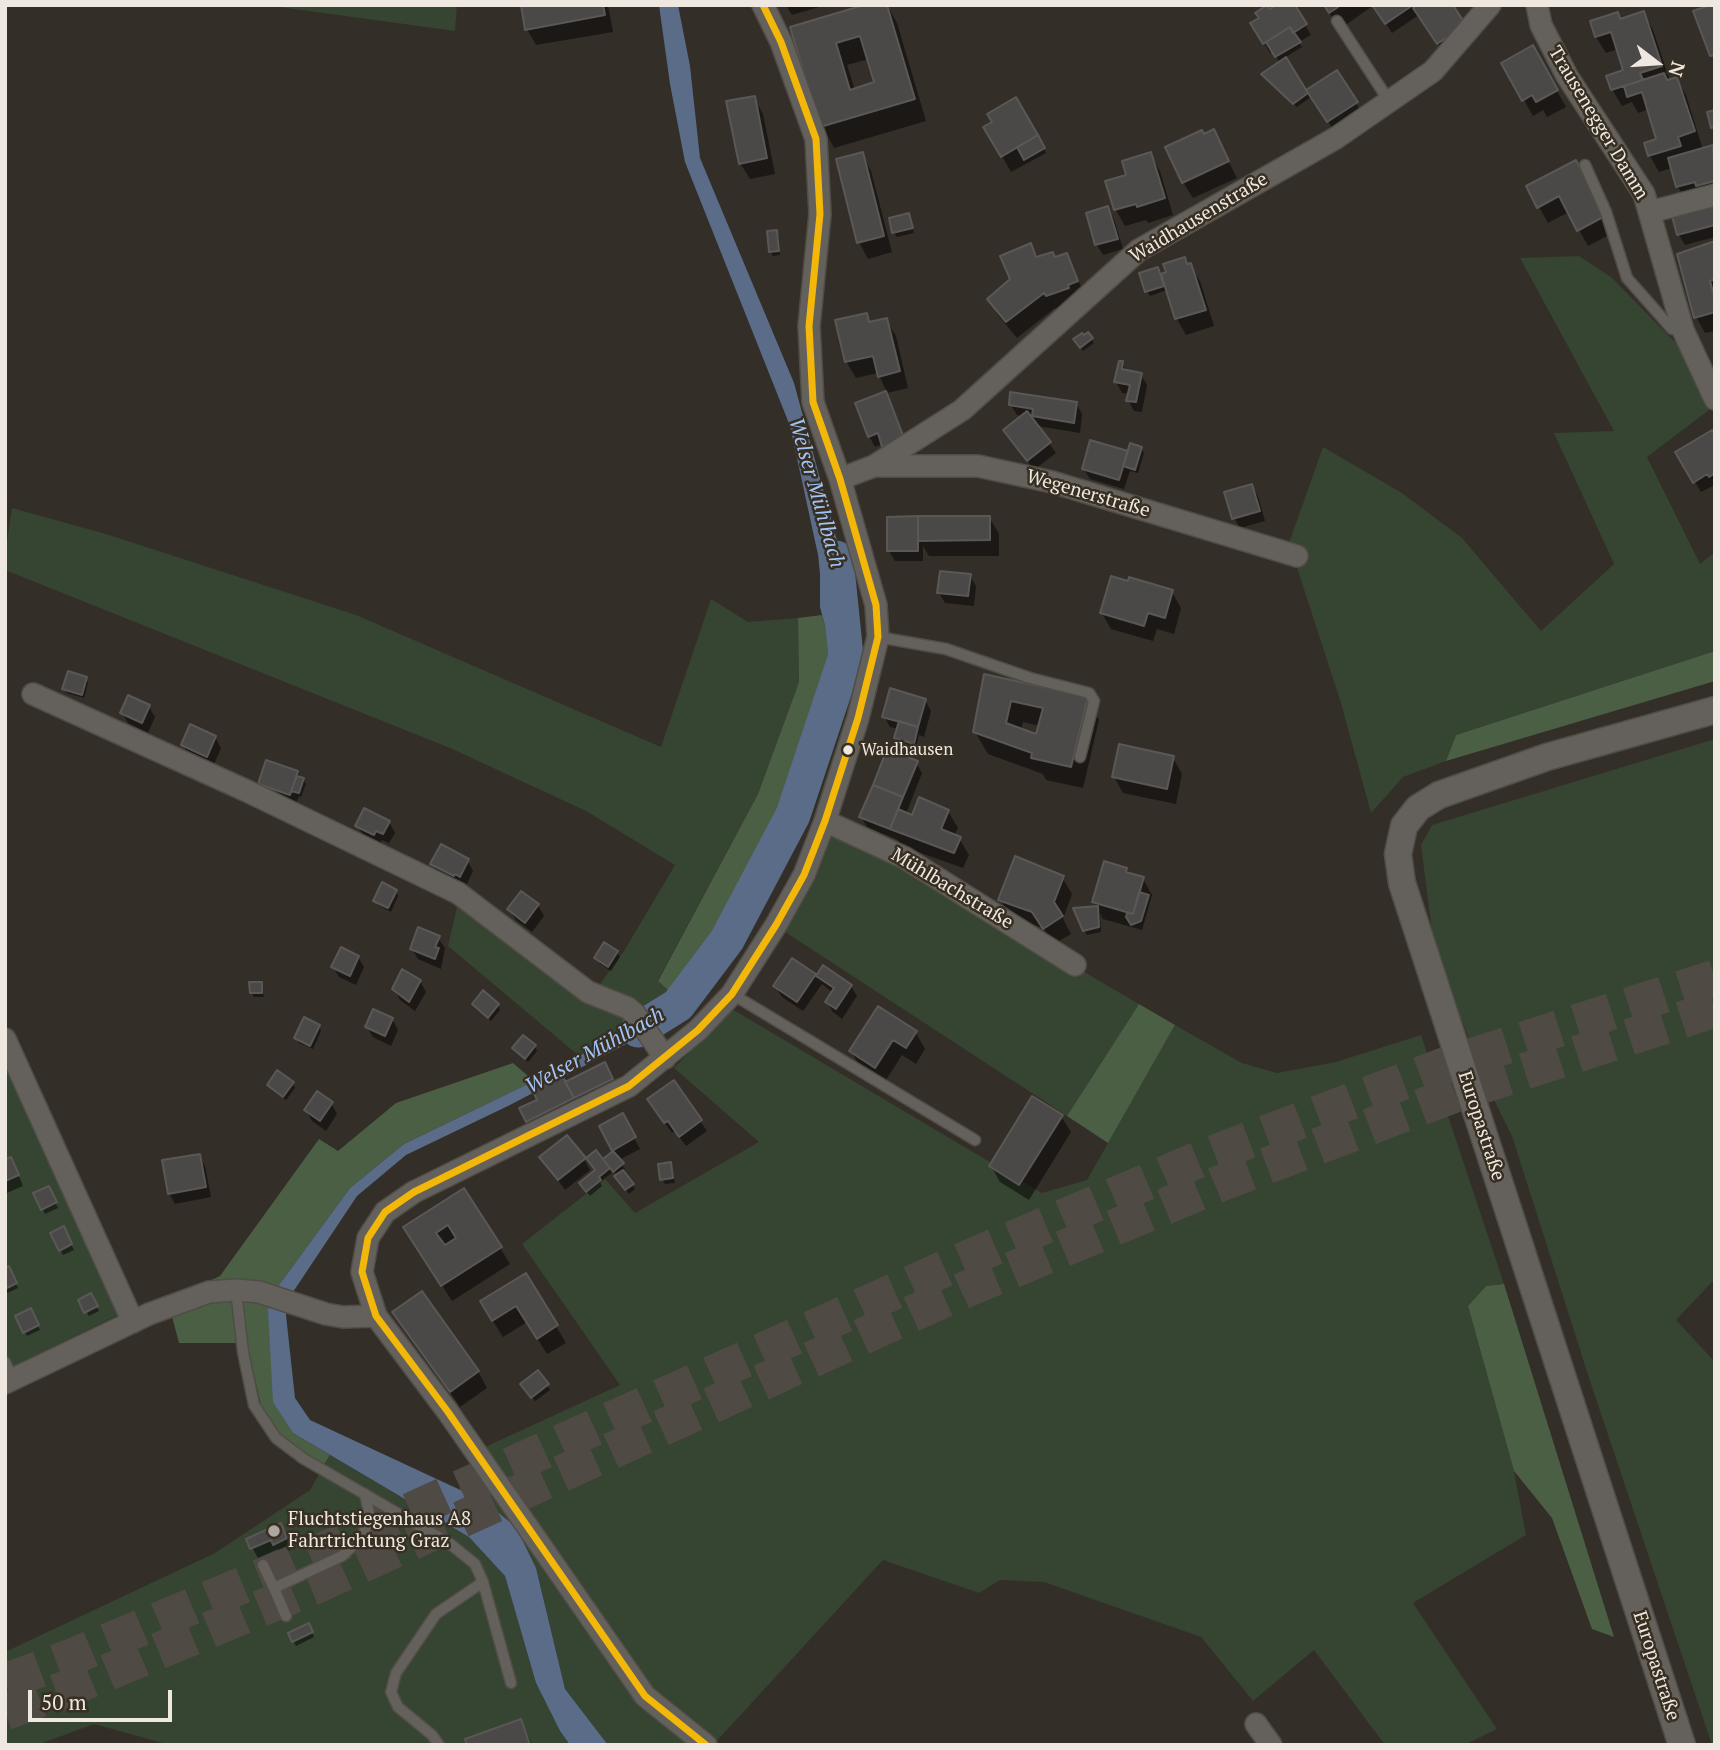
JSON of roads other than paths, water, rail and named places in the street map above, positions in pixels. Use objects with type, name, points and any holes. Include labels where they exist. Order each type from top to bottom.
[{"type":"street","points":[[706,1745],[645,1696],[448,1412],[376,1316],[362,1272],[368,1238],[386,1212],[414,1192],[629,1086],[660,1049],[698,1030],[732,994],[804,875],[825,821],[858,718],[878,637],[876,606],[840,479],[813,402],[809,326],[820,214],[816,139],[781,42],[763,5]]},
{"type":"street","name":"Waidhausenstraße","points":[[840,479],[874,466],[962,410],[1139,250],[1336,138],[1433,71],[1490,5]]},
{"type":"street","name":"Trausenegger Damm","points":[[1537,5],[1541,25],[1567,76],[1644,194],[1684,330],[1715,399]]},
{"type":"street","points":[[1650,212],[1715,195]]},
{"type":"street","name":"Wegenerstraße","points":[[874,466],[978,466],[1052,482],[1297,556]]},
{"type":"street","points":[[33,694],[247,791],[458,893],[588,992],[628,1008],[660,1049]]},
{"type":"street","name":"Europastraße","points":[[1682,1745],[1402,883],[1398,854],[1404,826],[1418,808],[1439,795],[1547,757],[1715,710]]},
{"type":"street","name":"Mühlbachstraße","points":[[825,821],[905,858],[1075,965]]},
{"type":"street","points":[[5,1039],[133,1322]]},
{"type":"street","points":[[8,1375],[176,1302],[209,1292],[259,1292],[326,1314],[343,1317],[376,1316]]},
{"type":"street","points":[[1256,1724],[1271,1745]]},
{"type":"lane","points":[[1337,21],[1389,101]]},
{"type":"lane","points":[[1584,165],[1606,212],[1627,278],[1672,329],[1684,330]]},
{"type":"lane","points":[[878,637],[946,649],[1030,678],[1089,693],[1094,701],[1080,757]]},
{"type":"lane","points":[[732,994],[975,1140]]},
{"type":"lane","points":[[236,1290],[243,1352],[254,1405],[276,1438],[304,1459],[449,1543],[475,1564],[483,1582],[511,1683]]},
{"type":"lane","points":[[274,1588],[342,1556],[361,1538],[370,1517],[365,1494]]},
{"type":"lane","points":[[263,1565],[286,1616]]},
{"type":"lane","points":[[439,1745],[432,1735],[398,1707],[391,1692],[393,1682],[396,1673],[436,1614],[483,1582]]},
{"type":"water","points":[[659,5],[678,5],[690,66],[700,158],[794,383],[839,548],[846,656],[793,815],[727,940],[678,1005],[643,1035],[510,1105],[406,1155],[357,1196],[289,1298],[286,1315],[295,1398],[310,1420],[484,1501],[516,1527],[536,1568],[565,1689],[608,1745],[570,1745],[536,1683],[505,1576],[469,1537],[293,1433],[273,1402],[268,1310],[276,1289],[350,1188],[404,1144],[534,1081],[641,1022],[676,997],[723,932],[786,809],[832,652],[820,607],[820,564],[790,426],[685,162]]},
{"type":"waterway","name":"Welser Mühlbach","points":[[638,1030],[678,1005],[727,940],[793,815],[846,656],[836,558]]},
{"type":"tunnel","points":[[5,1682],[74,1656],[309,1557],[957,1263],[1207,1156],[1449,1064],[1715,978]]},
{"type":"tunnel","points":[[5,1712],[82,1683],[317,1585],[962,1291],[1216,1185],[1458,1093],[1715,1009]]},
{"type":"place","name":"Waidhausen","points":[[848,750]]},
{"type":"place","name":"Fluchtstiegenhaus A8 Fahrtrichtung Graz","points":[[274,1531]]}]
